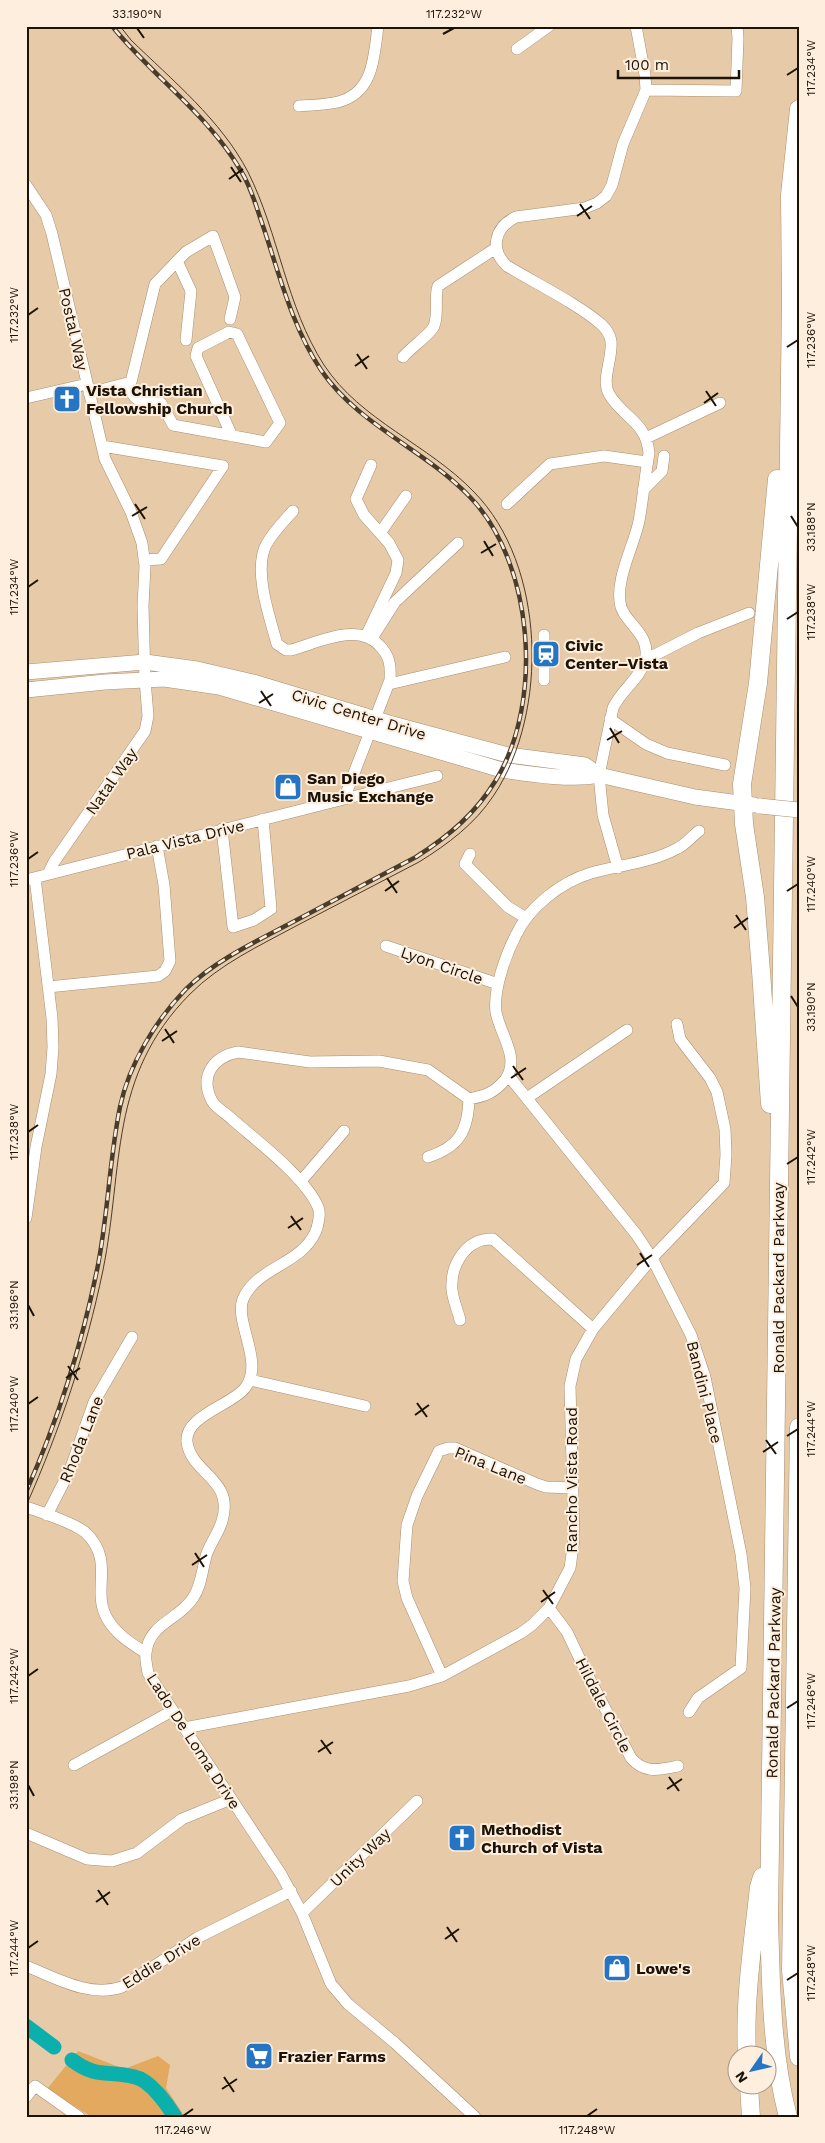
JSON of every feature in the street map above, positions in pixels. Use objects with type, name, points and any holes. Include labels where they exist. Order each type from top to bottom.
[{"type":"highway","name":"Ronald Packard Parkway","points":[[788,2117],[777,2057],[771,2005],[770,1848],[790,195],[799,109]]},
{"type":"highway","points":[[778,1260],[752,805],[742,784],[753,722],[778,475],[788,402]]},
{"type":"highway","name":"Ronald Packard Parkway","points":[[799,1427],[791,1970],[799,2057]]},
{"type":"highway","points":[[794,1756],[799,1817]]},
{"type":"highway","points":[[746,2046],[759,1887],[770,1848]]},
{"type":"highway","points":[[750,2096],[751,2117]]},
{"type":"main road","name":"Civic Center Drive","points":[[26,672],[145,662],[197,669],[252,682],[373,725]]},
{"type":"main road","name":"Civic Center Drive","points":[[26,690],[105,682],[164,679],[220,687],[508,756],[585,765],[599,775],[695,797],[799,810]]},
{"type":"street","points":[[299,106],[338,102],[355,93],[363,86],[372,67],[378,26]]},
{"type":"street","points":[[516,49],[549,26]]},
{"type":"street","points":[[618,868],[603,815],[599,775],[610,719],[616,702],[638,676],[645,660],[646,650],[642,636],[621,608],[623,571],[638,523],[649,453],[646,438],[637,423],[608,393],[606,384],[611,345],[610,337],[606,330],[586,313],[507,266],[500,258],[496,248],[499,230],[513,218],[585,208],[597,203],[606,196],[612,185],[623,144],[646,90],[636,26]]},
{"type":"street","points":[[646,90],[736,90],[738,38],[736,26]]},
{"type":"street","name":"Postal Way","points":[[26,185],[46,215],[105,459],[131,512],[142,543],[144,560],[145,680]]},
{"type":"street","points":[[26,398],[131,382],[155,284],[186,252],[213,236],[235,297],[230,318]]},
{"type":"street","points":[[402,357],[415,343],[427,335],[434,325],[438,286],[496,248]]},
{"type":"street","points":[[177,261],[191,290],[186,340]]},
{"type":"street","points":[[127,383],[131,396],[137,401],[161,403],[173,425],[232,436],[266,442],[280,423],[237,334],[229,332],[198,348],[196,356],[232,436]]},
{"type":"street","points":[[646,438],[720,403]]},
{"type":"street","points":[[102,446],[223,466],[161,559],[144,560]]},
{"type":"street","points":[[507,504],[550,464],[604,456],[647,462]]},
{"type":"street","points":[[643,490],[662,471],[664,456]]},
{"type":"street","points":[[369,637],[396,573],[398,560],[389,543],[364,515],[356,499],[371,465]]},
{"type":"street","points":[[380,532],[406,496]]},
{"type":"street","points":[[292,511],[265,547],[261,569],[277,644],[286,650],[291,650],[342,635],[369,637],[386,652],[390,661],[389,684],[344,799]]},
{"type":"street","points":[[369,637],[395,602],[458,543]]},
{"type":"street","points":[[645,660],[698,634],[749,613]]},
{"type":"street","points":[[544,635],[542,655],[544,680]]},
{"type":"street","points":[[389,684],[506,657]]},
{"type":"street","name":"Natal Way","points":[[48,874],[54,862],[145,731],[148,716],[145,680]]},
{"type":"street","points":[[610,719],[646,744],[667,753],[725,765]]},
{"type":"street","name":"Pala Vista Drive","points":[[30,879],[437,776]]},
{"type":"street","points":[[222,829],[233,927],[254,920],[271,909],[263,819]]},
{"type":"street","points":[[366,1406],[250,1380],[251,1355],[242,1312],[242,1302],[247,1290],[258,1278],[289,1260],[313,1237],[317,1228],[320,1209],[306,1185],[212,1102],[207,1079],[216,1060],[227,1054],[238,1052],[310,1062],[379,1061],[428,1070],[469,1099],[487,1096],[498,1088],[512,1069],[511,1055],[496,1011],[498,984],[510,946],[526,918],[537,907],[571,881],[590,873],[618,868],[654,858],[679,848],[699,830]]},
{"type":"street","points":[[48,987],[158,976],[165,971],[170,961],[157,846]]},
{"type":"street","points":[[470,854],[466,864],[495,895],[526,918]]},
{"type":"street","points":[[26,1218],[36,1147],[51,1074],[52,1025],[48,987],[30,879]]},
{"type":"street","name":"Lyon Circle","points":[[386,946],[498,984]]},
{"type":"street","name":"Rancho Vista Road","points":[[184,1728],[409,1686],[442,1676],[521,1633],[549,1608],[560,1590],[572,1557],[574,1539],[571,1375],[576,1359],[594,1330],[652,1258],[724,1183],[725,1129],[716,1092],[710,1078],[680,1039],[677,1024]]},
{"type":"street","points":[[527,1098],[627,1030]]},
{"type":"street","name":"Bandini Place","points":[[508,1075],[636,1234],[652,1258],[691,1335],[705,1377],[741,1554],[745,1588],[741,1668],[698,1698],[689,1712]]},
{"type":"street","points":[[428,1157],[443,1152],[457,1141],[466,1128],[469,1099]]},
{"type":"street","points":[[301,1181],[344,1131]]},
{"type":"street","points":[[460,1320],[452,1291],[454,1272],[460,1256],[469,1246],[484,1239],[493,1239],[594,1330]]},
{"type":"street","name":"Rhoda Lane","points":[[47,1515],[70,1470],[94,1402],[132,1337]]},
{"type":"street","name":"Lado De Loma Drive","points":[[250,1380],[238,1395],[206,1414],[191,1426],[189,1431],[187,1440],[189,1450],[219,1487],[224,1498],[224,1513],[222,1522],[208,1551],[195,1596],[185,1608],[155,1629],[146,1653],[148,1673],[291,1891],[331,1984],[348,2004],[402,2049],[475,2117]]},
{"type":"street","name":"Pina Lane","points":[[442,1676],[407,1598],[403,1580],[407,1526],[423,1482],[439,1451],[455,1448],[539,1485],[573,1488]]},
{"type":"street","points":[[26,1507],[84,1531],[97,1545],[103,1564],[101,1594],[108,1620],[124,1639],[146,1653]]},
{"type":"street","name":"Hildale Circle","points":[[549,1608],[567,1632],[631,1758],[637,1765],[647,1769],[659,1770],[678,1766]]},
{"type":"street","points":[[74,1765],[172,1711]]},
{"type":"street","points":[[26,1833],[87,1859],[112,1861],[137,1853],[182,1819],[231,1799]]},
{"type":"street","name":"Unity Way","points":[[302,1913],[417,1801]]},
{"type":"street","name":"Eddie Drive","points":[[26,1966],[94,1991],[112,1990],[122,1987],[198,1938],[291,1891]]},
{"type":"street","points":[[26,2097],[35,2086],[79,2117]]},
{"type":"shaded area","points":[[78,2051],[124,2069],[158,2056],[170,2065],[166,2088],[185,2117],[92,2117],[47,2089]]},
{"type":"waterway","points":[[26,2026],[54,2047]]},
{"type":"waterway","points":[[72,2060],[96,2072],[126,2075],[141,2079],[158,2093],[175,2117]]},
{"type":"tram line","points":[[26,1506],[61,1420],[89,1331],[103,1270],[118,1159],[132,1090],[145,1058],[164,1025],[190,994],[202,983],[240,956],[419,862],[450,841],[470,824],[494,795],[512,761],[524,723],[531,682],[532,640],[526,598],[515,558],[498,523],[474,492],[456,475],[376,417],[339,385],[324,365],[300,319],[259,196],[237,153],[210,118],[131,40],[120,26]]},
{"type":"railway","points":[[26,1492],[68,1383],[91,1299],[101,1250],[113,1148],[124,1091],[137,1059],[154,1029],[164,1014],[186,989],[223,960],[416,857],[440,841],[461,823],[488,792],[496,780],[511,748],[521,712],[526,673],[525,633],[519,594],[507,557],[491,524],[469,496],[451,479],[372,422],[336,389],[321,370],[294,318],[248,183],[241,171],[213,131],[128,45],[112,26]]},
{"type":"place","name":"Vista Christian Fellowship Church","points":[[67,399]]},
{"type":"place","name":"Civic Center–Vista","points":[[546,654]]},
{"type":"place","name":"San Diego Music Exchange","points":[[288,787]]},
{"type":"place","name":"Methodist Church of Vista","points":[[462,1838]]},
{"type":"place","name":"Lowe's","points":[[617,1968]]},
{"type":"place","name":"Frazier Farms","points":[[259,2056]]}]
